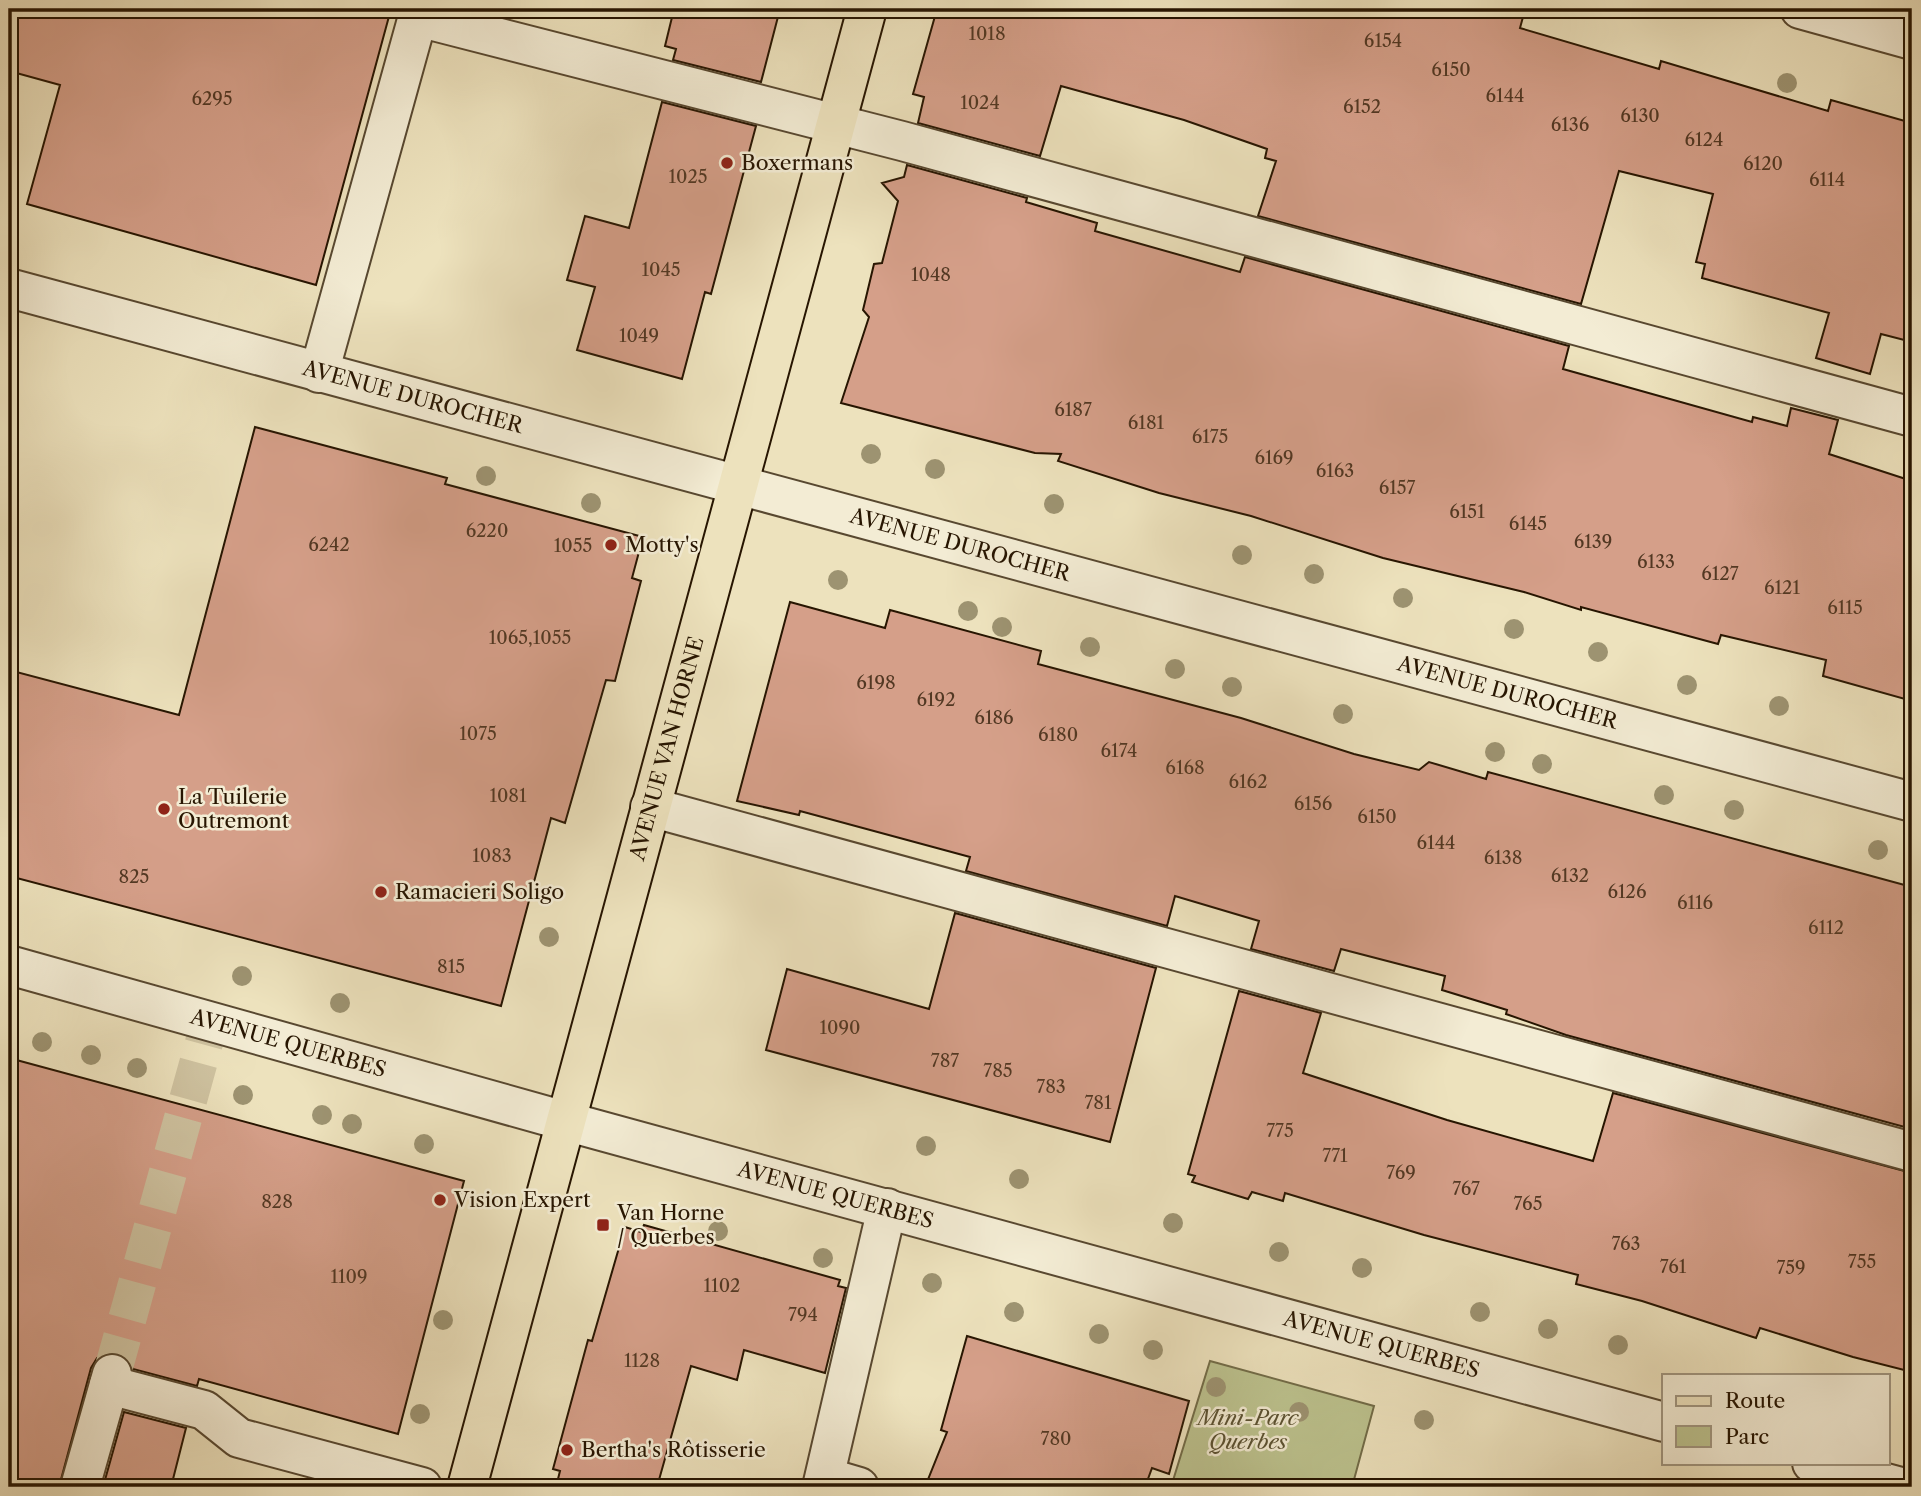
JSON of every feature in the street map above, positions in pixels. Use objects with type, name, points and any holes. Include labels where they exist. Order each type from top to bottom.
[{"type":"main road","name":"AVENUE VAN HORNE","points":[[467,1487],[867,9]]},
{"type":"street","points":[[1800,9],[1912,40]]},
{"type":"street","points":[[319,373],[419,13],[1912,417]]},
{"type":"street","name":"AVENUE DUROCHER","points":[[9,288],[739,488],[831,510],[1912,802]]},
{"type":"street","points":[[650,807],[1912,1152]]},
{"type":"street","name":"AVENUE QUERBES","points":[[9,965],[565,1121],[1662,1421]]},
{"type":"street","points":[[835,1484],[887,1208]]},
{"type":"street","points":[[80,1487],[110,1380],[204,1410],[239,1438],[422,1487]]},
{"type":"street","points":[[1816,1464],[1901,1487]]},
{"type":"green space","name":"Mini-Parc Querbes","points":[[1210,1361],[1374,1406],[1352,1487],[1171,1487]]},
{"type":"building","points":[[9,9],[391,9],[316,285],[27,204],[60,85],[9,71]]},
{"type":"building","points":[[674,9],[780,9],[761,82],[673,60],[676,49],[665,46]]},
{"type":"building","points":[[937,9],[1492,9],[1523,17],[1520,28],[1659,69],[1661,61],[1828,111],[1831,100],[1912,123],[1912,342],[1881,334],[1870,374],[1816,358],[1829,313],[1702,278],[1705,264],[1696,262],[1713,194],[1619,171],[1581,304],[1258,216],[1276,161],[1265,158],[1267,149],[1184,120],[1061,86],[1040,156],[918,123],[924,97],[913,94]]},
{"type":"building","points":[[662,102],[756,126],[711,294],[705,292],[682,379],[577,350],[595,287],[567,280],[585,216],[629,228]]},
{"type":"building","points":[[907,165],[1027,198],[1026,202],[1097,223],[1095,231],[1240,272],[1245,257],[1569,346],[1563,369],[1752,422],[1753,417],[1787,426],[1791,408],[1838,420],[1829,454],[1912,481],[1912,701],[1823,676],[1826,660],[1721,635],[1718,644],[1581,607],[1581,610],[1524,592],[1383,558],[1251,516],[1159,493],[1058,461],[1061,454],[1035,453],[841,403],[869,317],[863,310],[874,264],[882,263],[898,201],[882,183],[904,177]]},
{"type":"building","points":[[255,427],[447,478],[445,484],[643,537],[632,578],[641,581],[615,681],[606,680],[565,823],[551,818],[501,1006],[9,876],[9,670],[179,715]]},
{"type":"building","points":[[790,602],[885,628],[890,610],[1041,651],[1038,664],[1241,718],[1354,754],[1419,770],[1429,762],[1486,779],[1488,772],[1912,887],[1912,1129],[1566,1035],[1506,1014],[1507,1010],[1442,990],[1445,976],[1341,949],[1334,971],[1251,949],[1259,921],[1175,896],[1167,926],[966,871],[970,857],[800,811],[799,815],[737,801]]},
{"type":"building","points":[[955,913],[1156,968],[1110,1142],[766,1050],[787,969],[929,1009]]},
{"type":"building","points":[[1239,991],[1321,1013],[1303,1073],[1447,1120],[1593,1161],[1613,1093],[1912,1173],[1912,1372],[1760,1328],[1756,1338],[1642,1301],[1576,1284],[1578,1275],[1424,1235],[1285,1193],[1283,1201],[1252,1192],[1248,1199],[1192,1182],[1195,1176],[1188,1174]]},
{"type":"building","points":[[9,1058],[464,1181],[398,1434],[199,1379],[197,1386],[133,1369],[127,1358],[119,1353],[107,1353],[97,1358],[91,1368],[59,1487],[9,1487]]},
{"type":"building","points":[[644,1225],[840,1280],[838,1286],[846,1288],[825,1373],[744,1350],[737,1380],[691,1366],[657,1487],[556,1487],[560,1471],[553,1469],[588,1340],[592,1341],[625,1227],[641,1232]]},
{"type":"building","points":[[967,1336],[1189,1401],[1169,1474],[1152,1468],[1145,1487],[925,1487],[947,1432],[941,1430]]},
{"type":"building","points":[[124,1412],[186,1428],[171,1487],[103,1487]]},
{"type":"tunnel","points":[[112,1374],[210,1021]]},
{"type":"place","name":"Boxermans","points":[[727,163]]},
{"type":"place","name":"Motty's","points":[[611,545]]},
{"type":"place","name":"La Tuilerie Outremont","points":[[164,809]]},
{"type":"place","name":"Ramacieri Soligo","points":[[381,892]]},
{"type":"place","name":"Vision Expert","points":[[440,1200]]},
{"type":"place","name":"Van Horne / Querbes","points":[[603,1225]]},
{"type":"place","name":"Bertha's Rôtisserie","points":[[567,1450]]}]
